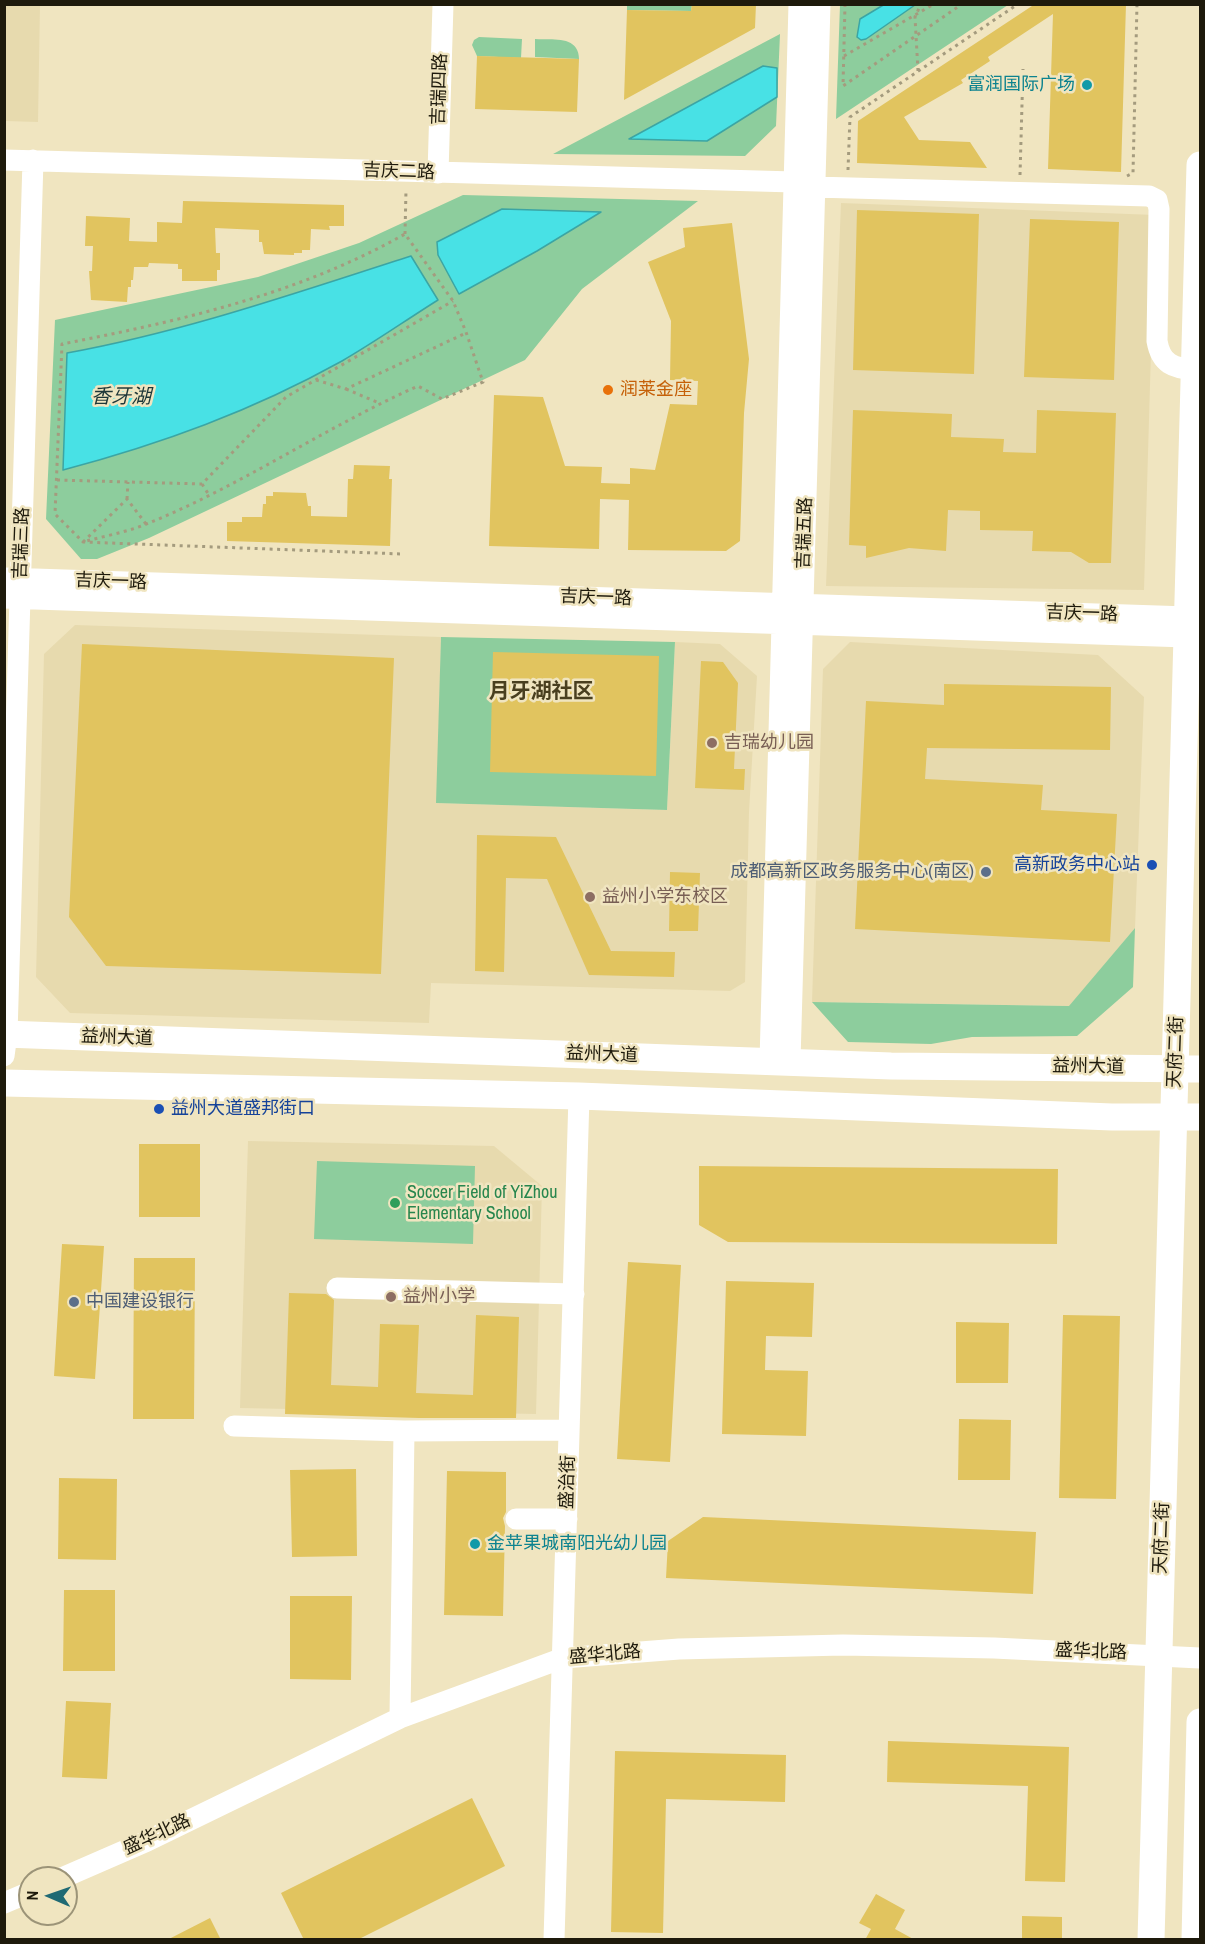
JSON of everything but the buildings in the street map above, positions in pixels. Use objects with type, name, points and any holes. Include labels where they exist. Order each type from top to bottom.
[{"type":"main road","name":"天府二街","points":[[1151,1940],[1159,1655],[1187,1117],[1188,627],[1200,165]]},
{"type":"main road","name":"益州大道","points":[[5,1042],[780,1061],[891,1066],[1188,1069]]},
{"type":"main road","points":[[4,1083],[579,1096],[1112,1117],[1187,1117]]},
{"type":"main road","points":[[1195,1940],[1200,1722]]},
{"type":"street","name":"吉瑞四路","points":[[438,173],[443,4]]},
{"type":"street","name":"吉瑞五路","points":[[799,4],[804,185]]},
{"type":"street","name":"吉瑞五路","points":[[780,1061],[804,185],[819,4]]},
{"type":"street","name":"吉庆二路","points":[[4,160],[1149,196],[1156,200],[1159,210],[1157,341],[1159,354],[1167,363],[1178,369],[1195,370]]},
{"type":"street","name":"吉瑞三路","points":[[5,1042],[12,588],[33,160]]},
{"type":"street","name":"吉庆一路","points":[[12,588],[1188,627]]},
{"type":"street","name":"盛治街","points":[[554,1940],[579,1096]]},
{"type":"street","points":[[337,1288],[573,1294]]},
{"type":"street","points":[[234,1426],[404,1431],[569,1430]]},
{"type":"street","points":[[400,1718],[404,1431]]},
{"type":"street","points":[[516,1519],[567,1519]]},
{"type":"street","name":"盛华北路","points":[[78,1871],[147,1841],[400,1718],[563,1658],[679,1649],[843,1645],[1200,1658]]},
{"type":"street","points":[[4,1903],[18,1897]]},
{"type":"path","points":[[845,4],[843,86],[962,4]]},
{"type":"path","points":[[918,71],[915,17],[921,4]]},
{"type":"path","points":[[844,56],[934,4]]},
{"type":"path","points":[[848,170],[850,117],[1018,4]]},
{"type":"path","points":[[1125,177],[1133,173],[1137,4]]},
{"type":"path","points":[[1020,177],[1023,69]]},
{"type":"path","points":[[82,542],[146,524],[209,495],[273,463],[379,403],[417,386],[442,399],[483,382],[453,302],[405,234],[406,190]]},
{"type":"path","points":[[402,554],[82,542],[55,514],[62,344],[156,326],[229,307],[369,255],[405,234]]},
{"type":"path","points":[[57,480],[202,484],[286,397],[453,302]]},
{"type":"path","points":[[346,389],[466,332]]},
{"type":"path","points":[[316,380],[346,389],[379,403]]},
{"type":"path","points":[[128,482],[127,499],[146,524]]},
{"type":"path","points":[[202,484],[209,495]]},
{"type":"path","points":[[82,542],[127,499]]},
{"type":"shaded area","points":[[5,4],[40,5],[38,122],[5,121]]},
{"type":"shaded area","points":[[841,203],[1155,215],[1144,590],[826,586]]},
{"type":"shaded area","points":[[75,625],[441,637],[437,803],[667,810],[675,642],[720,644],[757,676],[749,812],[745,982],[730,991],[431,983],[429,1023],[70,1013],[36,977],[44,654]]},
{"type":"shaded area","points":[[850,642],[1098,655],[1144,697],[1135,928],[1070,1006],[812,1002],[823,669]]},
{"type":"shaded area","name":"益州小学","points":[[248,1141],[494,1146],[542,1186],[536,1414],[240,1408]]},
{"type":"green space","points":[[627,5],[692,5],[691,11],[627,10]]},
{"type":"green space","points":[[840,5],[1008,5],[836,119]]},
{"type":"green space","points":[[780,34],[776,126],[745,156],[553,154]]},
{"type":"green space","points":[[479,37],[522,39],[521,58],[477,56],[472,45]]},
{"type":"green space","points":[[535,39],[570,42],[578,51],[579,59],[535,57]]},
{"type":"green space","points":[[463,195],[698,201],[582,289],[525,360],[149,538],[97,559],[81,559],[46,519],[55,320],[258,277],[359,243]]},
{"type":"green space","points":[[441,637],[675,642],[667,810],[436,803]]},
{"type":"green space","points":[[1135,928],[1133,987],[1077,1036],[972,1037],[931,1044],[848,1042],[812,1002],[1069,1006]]},
{"type":"green space","name":"Soccer Field of YiZhou Elementary School","points":[[317,1161],[475,1166],[473,1244],[314,1239]]},
{"type":"water","points":[[885,4],[915,5],[866,39],[861,40],[857,37],[860,19]]},
{"type":"water","points":[[763,66],[777,68],[777,97],[707,141],[629,139]]},
{"type":"water","points":[[502,209],[601,212],[459,294],[438,255],[437,242]]},
{"type":"water","name":"香牙湖","points":[[411,256],[438,300],[354,354],[240,411],[135,449],[63,470],[67,353],[198,322]]},
{"type":"place","name":"富润国际广场","points":[[1087,85]]},
{"type":"place","name":"润莱金座","points":[[608,390]]},
{"type":"place","name":"吉瑞幼儿园","points":[[712,743]]},
{"type":"place","name":"高新政务中心站","points":[[1152,865]]},
{"type":"place","name":"成都高新区政务服务中心(南区)","points":[[986,872]]},
{"type":"place","name":"益州小学东校区","points":[[590,897]]},
{"type":"place","name":"益州大道盛邦街口","points":[[159,1109]]},
{"type":"place","name":"Soccer Field of YiZhou Elementary School","points":[[395,1203]]},
{"type":"place","name":"益州小学","points":[[391,1297]]},
{"type":"place","name":"中国建设银行","points":[[74,1302]]},
{"type":"place","name":"金苹果城南阳光幼儿园","points":[[475,1544]]},
{"type":"district","name":"月牙湖社区","points":[[541,692]]}]
